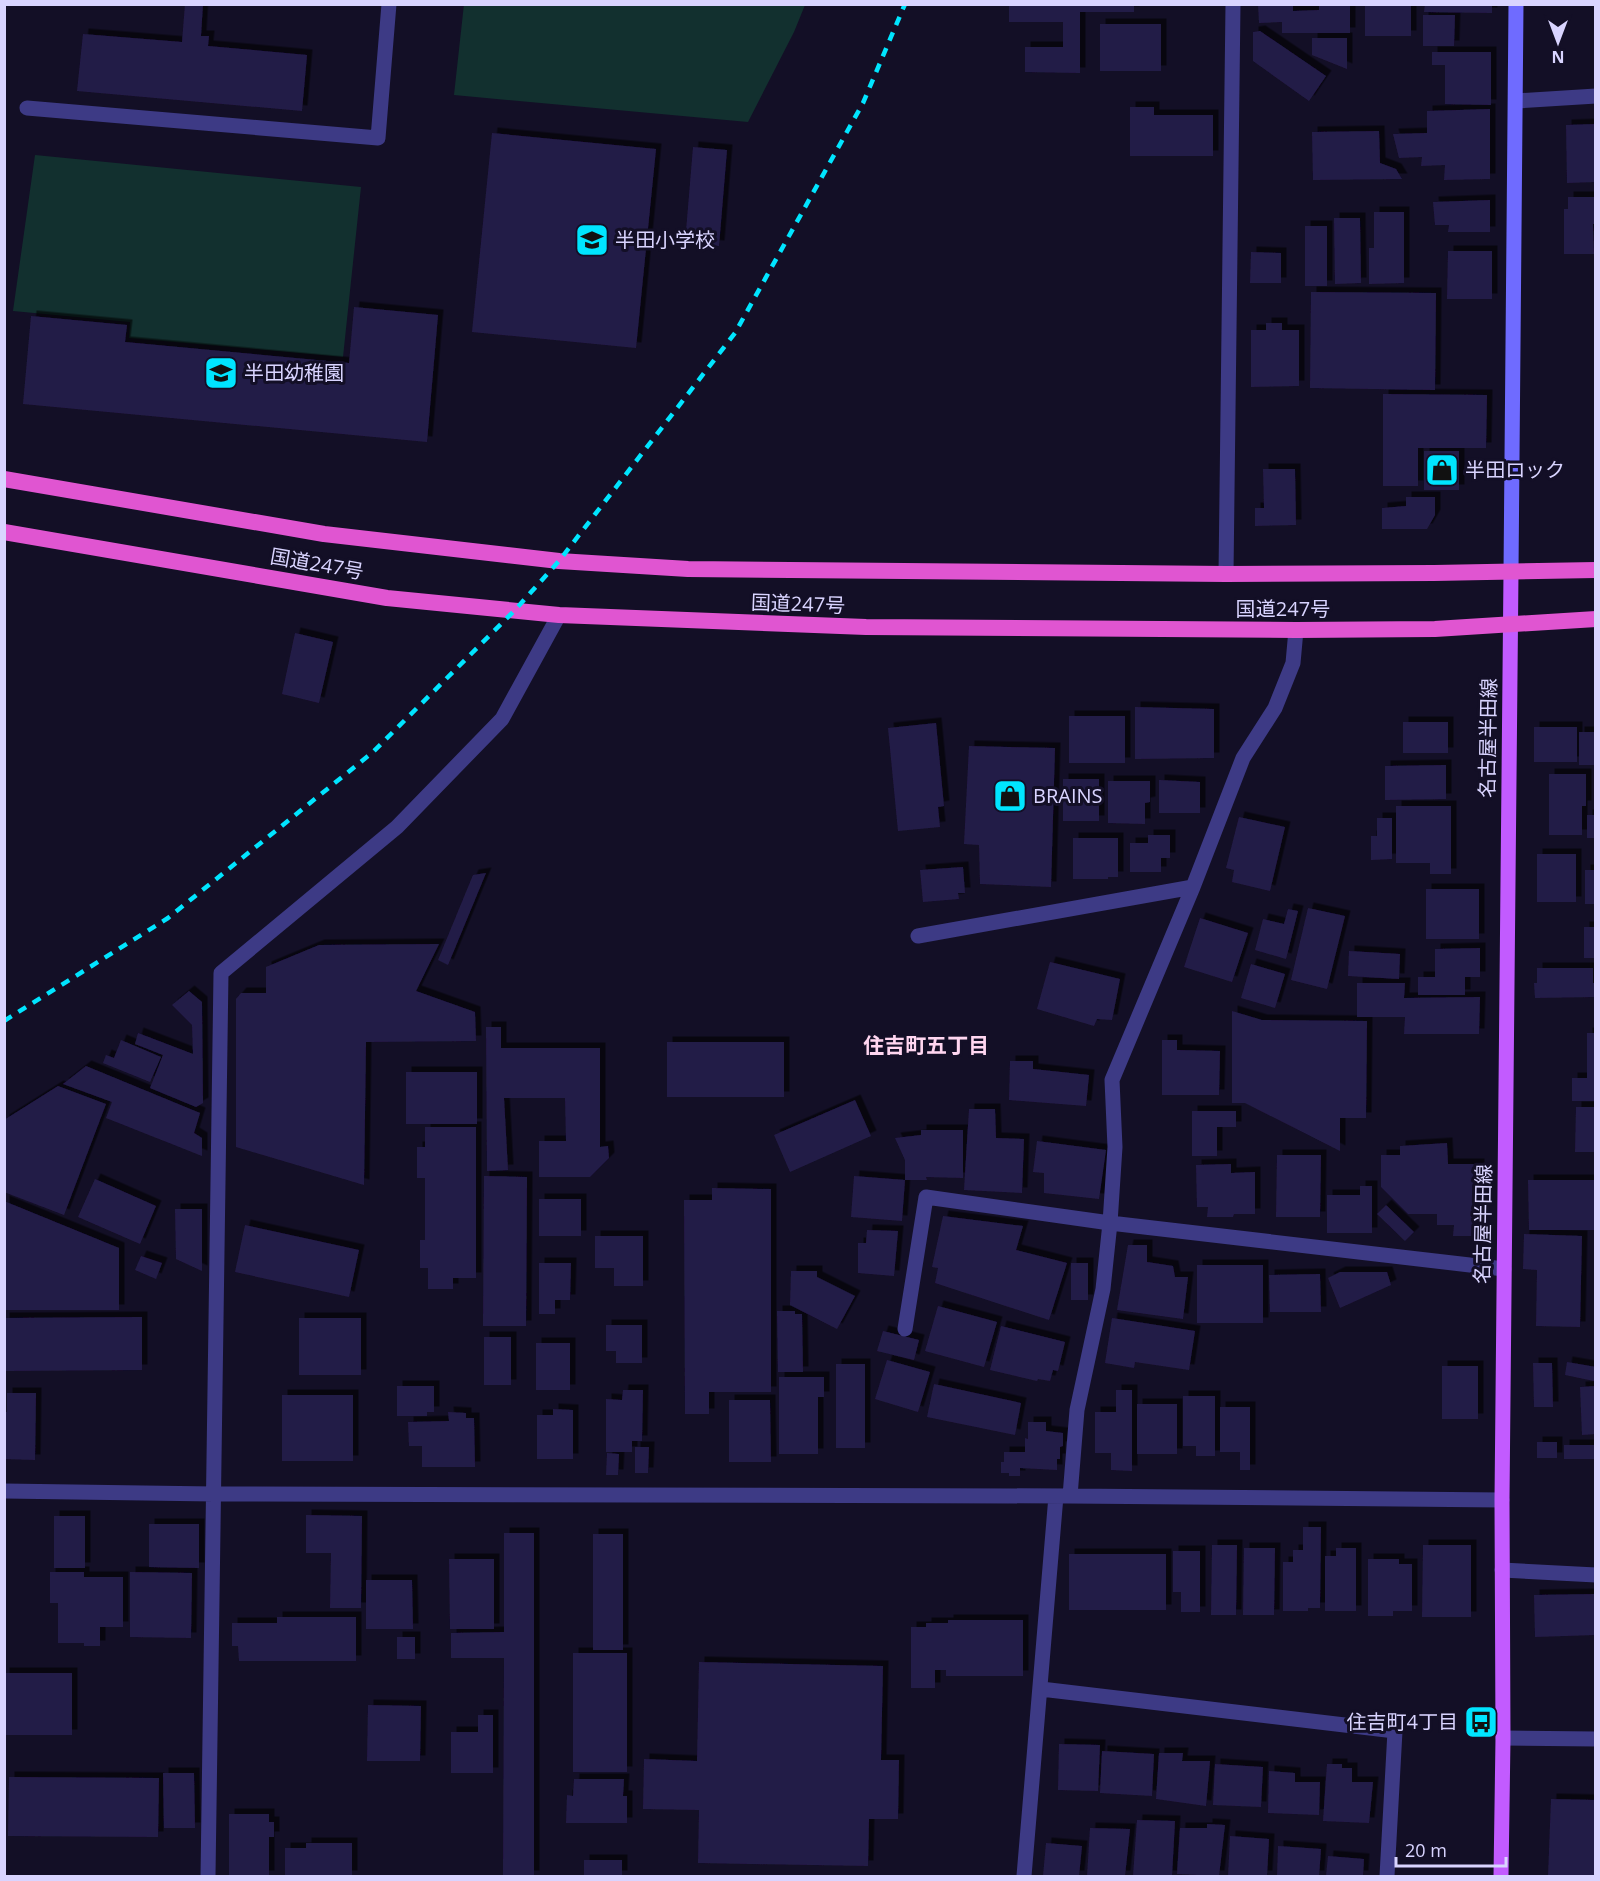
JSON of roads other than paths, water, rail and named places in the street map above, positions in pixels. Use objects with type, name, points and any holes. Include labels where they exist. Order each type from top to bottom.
[{"type":"highway","name":"国道247号","points":[[4,479],[324,534],[559,561],[688,569],[1226,574],[1596,570]]},
{"type":"highway","name":"国道247号","points":[[4,532],[387,598],[559,615],[866,627],[1296,630],[1435,629],[1596,619]]},
{"type":"main road","points":[[1511,572],[1516,4]]},
{"type":"main road","name":"名古屋半田線","points":[[1501,1876],[1502,1500],[1511,572]]},
{"type":"street","points":[[27,108],[378,138],[389,4]]},
{"type":"street","points":[[1226,574],[1233,4]]},
{"type":"street","points":[[1516,100],[1596,96]]},
{"type":"street","points":[[208,1876],[221,973],[397,827],[502,719],[559,615]]},
{"type":"street","points":[[1024,1876],[1041,1689],[1063,1496],[1077,1410],[1102,1289],[1110,1223],[1114,1147],[1112,1080],[1193,887],[1243,759],[1275,708],[1293,663],[1296,630]]},
{"type":"street","points":[[918,936],[1193,887]]},
{"type":"street","points":[[905,1329],[926,1197],[1110,1223],[1504,1269]]},
{"type":"street","points":[[4,1491],[1502,1500]]},
{"type":"street","points":[[1502,1570],[1596,1575]]},
{"type":"street","points":[[1041,1689],[1395,1731],[1387,1876]]},
{"type":"street","points":[[1503,1738],[1596,1739]]},
{"type":"railway","points":[[4,1021],[168,918],[373,752],[515,610],[559,561],[735,333],[863,103],[905,4]]},
{"type":"place","name":"半田小学校","points":[[592,240]]},
{"type":"place","name":"半田幼稚園","points":[[221,373]]},
{"type":"place","name":"半田ロック","points":[[1442,470]]},
{"type":"place","name":"BRAINS","points":[[1010,796]]},
{"type":"place","name":"住吉町4丁目","points":[[1481,1722]]},
{"type":"district","name":"住吉町五丁目","points":[[926,1046]]}]
